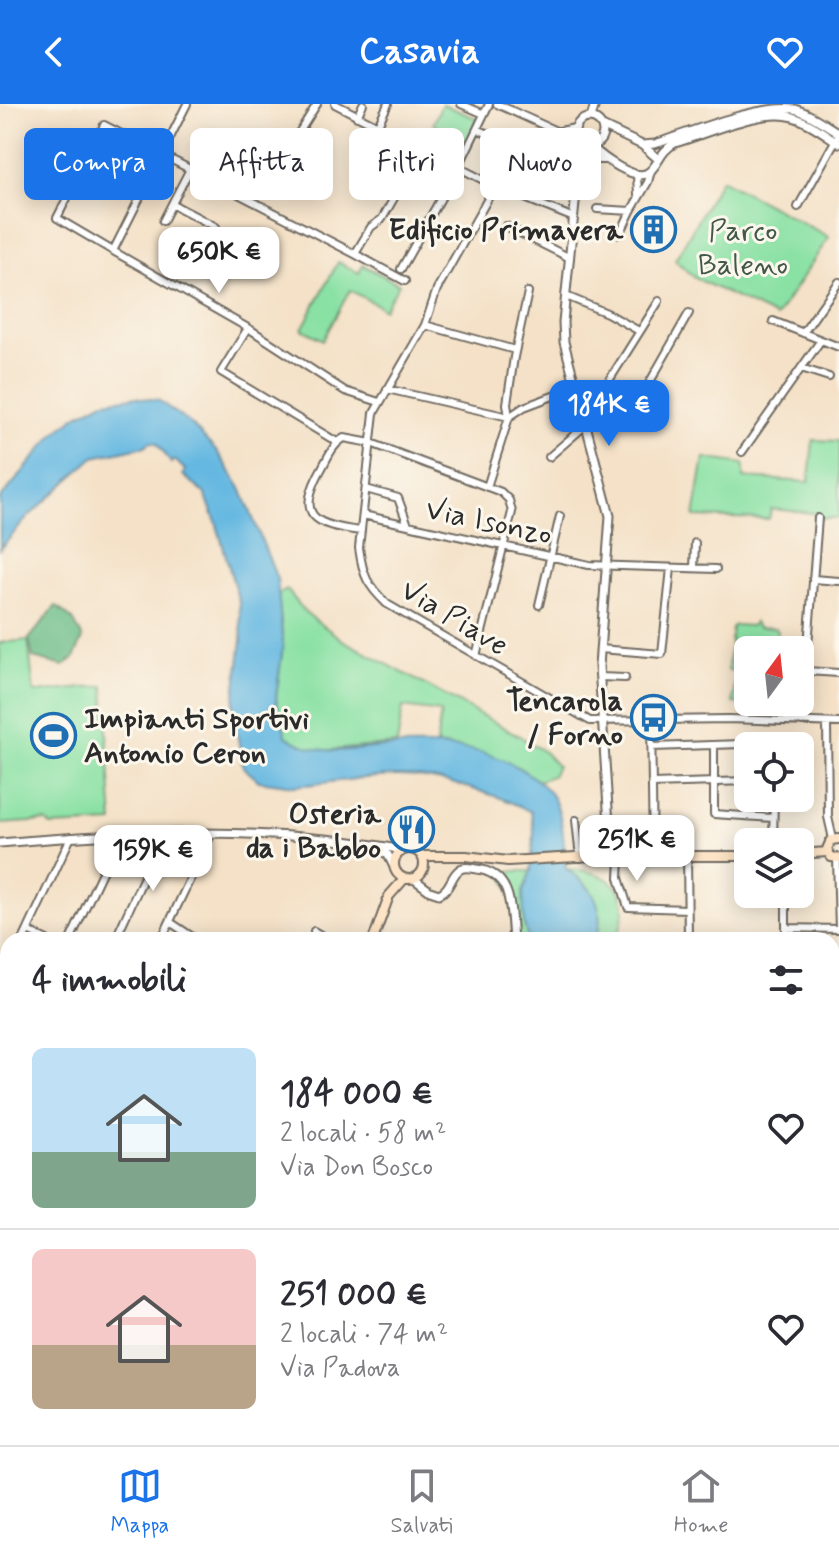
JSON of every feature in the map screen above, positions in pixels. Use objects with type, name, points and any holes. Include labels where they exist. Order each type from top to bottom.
[{"type":"main road","points":[[827,852],[828,844],[836,839]]},
{"type":"main road","points":[[376,932],[389,896],[396,856],[404,850],[416,851],[424,863],[419,874]]},
{"type":"main road","points":[[814,853],[827,852],[838,860]]},
{"type":"main road","points":[[422,856],[466,856],[508,861],[657,855],[734,856]]},
{"type":"main road","points":[[389,896],[404,879],[419,874],[446,857]]},
{"type":"main road","points":[[394,867],[404,879]]},
{"type":"street","points":[[174,131],[187,104]]},
{"type":"street","points":[[302,128],[317,104]]},
{"type":"street","points":[[335,104],[377,127],[388,104]]},
{"type":"street","points":[[357,117],[363,104]]},
{"type":"street","points":[[461,104],[484,114]]},
{"type":"street","points":[[464,156],[489,104]]},
{"type":"street","points":[[497,104],[553,128]]},
{"type":"street","points":[[591,118],[595,104]]},
{"type":"street","points":[[642,145],[655,144],[748,112],[779,106],[798,110],[838,137]]},
{"type":"street","points":[[620,234],[648,182],[657,158],[675,143],[751,119],[779,114],[795,117],[838,137]]},
{"type":"street","points":[[591,118],[642,145],[657,158]]},
{"type":"street","points":[[575,128],[581,121],[591,118]]},
{"type":"street","points":[[601,140],[602,126]]},
{"type":"street","points":[[798,207],[838,137]]},
{"type":"street","points":[[601,155],[637,175],[651,171]]},
{"type":"street","points":[[601,160],[606,160]]},
{"type":"street","points":[[163,221],[190,169],[174,161]]},
{"type":"street","points":[[637,175],[638,198]]},
{"type":"street","points":[[66,200],[57,218],[248,328],[345,391],[379,402],[425,325],[437,289],[487,200]]},
{"type":"street","points":[[113,251],[139,200]]},
{"type":"street","points":[[250,200],[405,281]]},
{"type":"street","points":[[355,254],[393,200]]},
{"type":"street","points":[[401,269],[440,200]]},
{"type":"street","points":[[530,200],[574,218]]},
{"type":"street","points":[[576,200],[563,322],[564,342],[610,516],[600,677],[619,878],[628,907],[687,909]]},
{"type":"street","points":[[172,204],[216,227]]},
{"type":"street","points":[[597,209],[631,211]]},
{"type":"street","points":[[506,226],[570,258]]},
{"type":"street","points":[[803,333],[839,282]]},
{"type":"street","points":[[487,487],[509,417],[507,404],[515,350],[528,292]]},
{"type":"street","points":[[566,296],[639,331]]},
{"type":"street","points":[[549,457],[578,435],[659,301]]},
{"type":"street","points":[[586,418],[626,424],[689,313]]},
{"type":"street","points":[[773,321],[839,347]]},
{"type":"street","points":[[425,325],[515,350]]},
{"type":"street","points":[[248,328],[221,372],[337,442]]},
{"type":"street","points":[[742,452],[821,340]]},
{"type":"street","points":[[801,368],[829,377]]},
{"type":"street","points":[[387,389],[509,417],[524,407],[577,387]]},
{"type":"street","name":"Via Piave","points":[[379,402],[374,413],[359,548],[362,570],[370,588],[387,604],[582,719],[602,722]]},
{"type":"street","points":[[578,435],[590,436]]},
{"type":"street","points":[[361,531],[324,524],[315,518],[308,505],[311,490],[337,442],[344,438],[371,443],[501,492],[509,500],[512,512],[476,656]]},
{"type":"street","points":[[366,489],[398,498],[408,525]]},
{"type":"street","name":"Via Isonzo","points":[[363,515],[607,567],[716,569]]},
{"type":"street","points":[[539,605],[560,516]]},
{"type":"street","points":[[809,636],[818,518]]},
{"type":"street","points":[[694,568],[695,543]]},
{"type":"street","points":[[600,649],[662,654],[671,568]]},
{"type":"street","points":[[813,579],[839,581]]},
{"type":"street","points":[[814,671],[839,673]]},
{"type":"street","points":[[600,677],[625,678]]},
{"type":"street","points":[[802,716],[802,722]]},
{"type":"street","points":[[602,722],[729,719],[839,723]]},
{"type":"street","points":[[651,721],[657,855]]},
{"type":"street","points":[[827,723],[832,783],[828,817],[836,839]]},
{"type":"street","points":[[652,747],[734,744]]},
{"type":"street","points":[[714,745],[714,814],[773,818]]},
{"type":"street","points":[[652,784],[734,782]]},
{"type":"street","points":[[773,812],[773,828]]},
{"type":"street","points":[[576,820],[580,858]]},
{"type":"street","points":[[119,932],[164,833]]},
{"type":"street","points":[[165,932],[212,833]]},
{"type":"street","points":[[0,843],[120,834],[212,833],[332,840],[404,850]]},
{"type":"street","points":[[74,932],[120,834]]},
{"type":"street","points":[[28,931],[71,837]]},
{"type":"street","points":[[374,846],[388,855],[394,867]]},
{"type":"street","points":[[687,856],[688,932]]},
{"type":"street","points":[[786,928],[839,929],[838,860]]},
{"type":"street","points":[[419,874],[424,887],[435,893],[444,893],[458,871],[465,867],[495,873],[507,892],[512,932]]},
{"type":"street","points":[[786,908],[786,932]]},
{"type":"street","points":[[170,922],[185,932]]},
{"type":"green space","points":[[442,104],[478,119],[467,141],[464,140],[464,128],[441,128],[433,124]]},
{"type":"green space","name":"Parco Baleno","points":[[721,179],[829,237],[776,317],[695,278],[675,260]]},
{"type":"green space","points":[[338,262],[359,273],[363,265],[399,284],[384,309],[350,290],[323,340],[302,329]]},
{"type":"green space","points":[[813,440],[839,441],[839,518],[818,518],[813,513],[771,509],[769,519],[694,517],[704,458],[744,464],[744,478],[809,482]]},
{"type":"green space","points":[[287,590],[306,613],[344,641],[544,752],[557,766],[552,776],[538,781],[490,756],[436,745],[441,712],[403,707],[397,744],[321,751],[303,747],[286,736],[276,698],[283,645],[278,594]]},
{"type":"green space","points":[[56,606],[73,620],[83,638],[74,658],[63,666],[33,658],[29,639]]},
{"type":"green space","points":[[754,622],[758,627],[775,628],[778,636],[734,636],[734,671],[728,670],[732,627],[751,626]]},
{"type":"green space","name":"Impianti Sportivi Antonio Ceron","points":[[28,640],[34,693],[104,686],[113,823],[51,826],[46,821],[0,824],[0,643]]},
{"type":"green space","points":[[566,869],[595,873],[618,889],[624,908],[618,932],[598,932],[595,898]]},
{"type":"green space","points":[[499,871],[531,871],[524,905],[527,932],[514,932],[511,895]]},
{"type":"water","points":[[134,397],[158,400],[191,424],[218,453],[241,488],[277,579],[283,645],[276,698],[286,736],[321,750],[440,746],[477,751],[513,764],[552,796],[563,832],[566,869],[584,883],[595,898],[598,932],[526,932],[523,892],[531,871],[534,830],[531,812],[517,805],[467,787],[431,779],[387,776],[294,786],[259,781],[243,767],[233,710],[242,640],[239,602],[205,494],[183,475],[185,470],[175,460],[171,463],[157,443],[150,442],[145,446],[94,457],[27,518],[0,549],[0,499],[54,434],[76,416],[104,401]]},
{"type":"place","name":"Edificio Primavera","points":[[654,229]]},
{"type":"place","name":"Tencarola / Forno","points":[[654,717]]},
{"type":"place","name":"Impianti Sportivi Antonio Ceron","points":[[53,735]]},
{"type":"place","name":"Osteria da i Babbo","points":[[412,830]]}]
